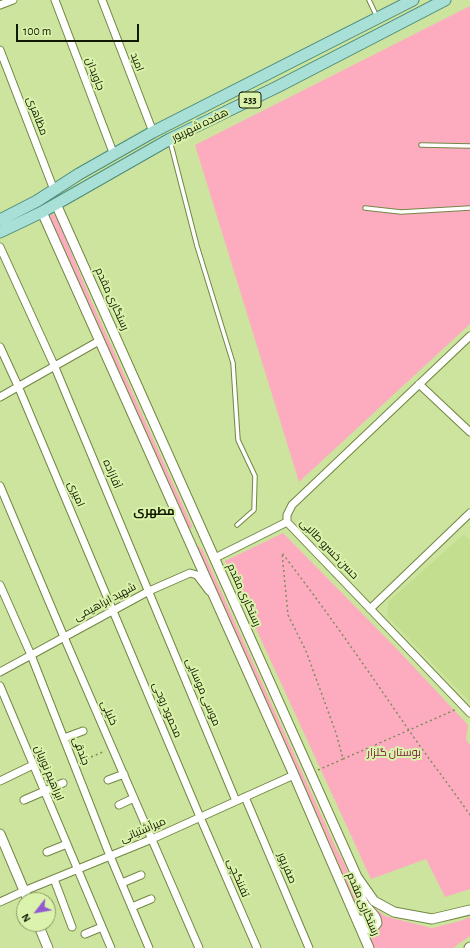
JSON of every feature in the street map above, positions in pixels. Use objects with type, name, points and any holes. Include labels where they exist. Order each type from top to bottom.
[{"type":"main road","name":"هفده شهریور","points":[[1,216],[37,201],[79,174],[152,132],[413,0]]},
{"type":"main road","name":"هفده شهریور","points":[[0,232],[42,212],[170,139],[277,87],[445,0]]},
{"type":"main road","points":[[53,191],[56,204]]},
{"type":"main road","points":[[37,201],[42,212]]},
{"type":"main road","name":"رستگاری مقدم","points":[[56,204],[357,877],[374,901],[394,912],[432,919],[470,910]]},
{"type":"main road","name":"رستگاری مقدم","points":[[42,212],[294,775],[369,948]]},
{"type":"main road","points":[[190,543],[205,536]]},
{"type":"main road","points":[[0,834],[24,891]]},
{"type":"main road","points":[[346,895],[365,927],[371,929],[373,928],[377,924],[377,921],[363,904],[357,889],[357,877]]},
{"type":"main road","points":[[41,932],[48,948]]},
{"type":"street","points":[[0,5],[13,0]]},
{"type":"street","name":"جاویدان","points":[[55,0],[114,155]]},
{"type":"street","name":"امید","points":[[102,0],[152,132]]},
{"type":"street","name":"مظاهری","points":[[0,50],[53,191]]},
{"type":"street","name":"آقازاده","points":[[0,247],[54,366],[149,591]]},
{"type":"street","name":"حسن خسرو طالبی","points":[[470,336],[292,505],[287,515],[287,522],[470,713]]},
{"type":"street","points":[[0,397],[99,341]]},
{"type":"street","name":"امیری","points":[[0,347],[114,610]]},
{"type":"street","points":[[419,384],[470,432]]},
{"type":"street","name":"خلیلی","points":[[0,486],[112,748],[200,948]]},
{"type":"street","points":[[370,609],[468,518]]},
{"type":"street","points":[[215,558],[287,522]]},
{"type":"street","name":"شهید ابراهیمی","points":[[0,672],[149,591],[190,573],[197,575],[214,598]]},
{"type":"street","name":"جندقی","points":[[0,585],[31,655],[110,856],[149,948]]},
{"type":"street","name":"موسی موسایی","points":[[149,591],[236,801]]},
{"type":"street","name":"محمود روحی","points":[[114,610],[200,817]]},
{"type":"street","name":"ابراهیم نوریان","points":[[0,686],[110,948]]},
{"type":"street","points":[[64,738],[83,730]]},
{"type":"street","points":[[0,781],[33,765]]},
{"type":"street","points":[[108,780],[124,774]]},
{"type":"street","name":"میرآشتیانی","points":[[0,902],[54,878],[152,839],[294,775]]},
{"type":"street","points":[[24,800],[63,783]]},
{"type":"street","name":"صفرپور","points":[[245,797],[309,948]]},
{"type":"street","points":[[118,805],[134,798]]},
{"type":"street","name":"تفننگچی","points":[[200,817],[257,948]]},
{"type":"street","points":[[47,852],[66,844]]},
{"type":"street","points":[[122,883],[141,875]]},
{"type":"street","points":[[54,878],[72,927]]},
{"type":"street","points":[[132,907],[151,899]]},
{"type":"street","points":[[84,934],[102,927]]},
{"type":"lane","points":[[369,0],[378,18]]},
{"type":"lane","points":[[170,139],[197,246],[234,363],[238,440],[255,476],[254,510],[237,525]]},
{"type":"lane","points":[[421,145],[470,146]]},
{"type":"lane","points":[[365,208],[401,212],[470,208]]},
{"type":"path","points":[[344,759],[306,651],[288,615],[282,553],[316,597],[470,816]]},
{"type":"path","points":[[311,774],[464,707]]},
{"type":"path","points":[[74,765],[112,748]]},
{"type":"shaded area","points":[[464,534],[470,540],[470,702],[387,616],[389,601]]},
{"type":"green space","points":[[470,6],[470,324],[299,482],[195,145]]},
{"type":"green space","points":[[51,213],[55,215],[60,225],[90,298],[192,526],[190,530],[187,529],[50,218]]},
{"type":"green space","name":"بوستان گلزار","points":[[283,533],[396,648],[468,725],[466,739],[470,745],[470,889],[445,897],[426,859],[371,879],[225,561]]},
{"type":"green space","points":[[195,546],[199,546],[203,551],[345,865],[355,891],[372,919],[372,923],[369,925],[364,920],[354,900],[324,830]]},
{"type":"green space","points":[[372,906],[385,916],[432,928],[470,917],[470,936],[454,948],[372,948],[365,932],[376,932],[380,924],[380,919]]},
{"type":"district","name":"مطهری","points":[[154,511]]}]
